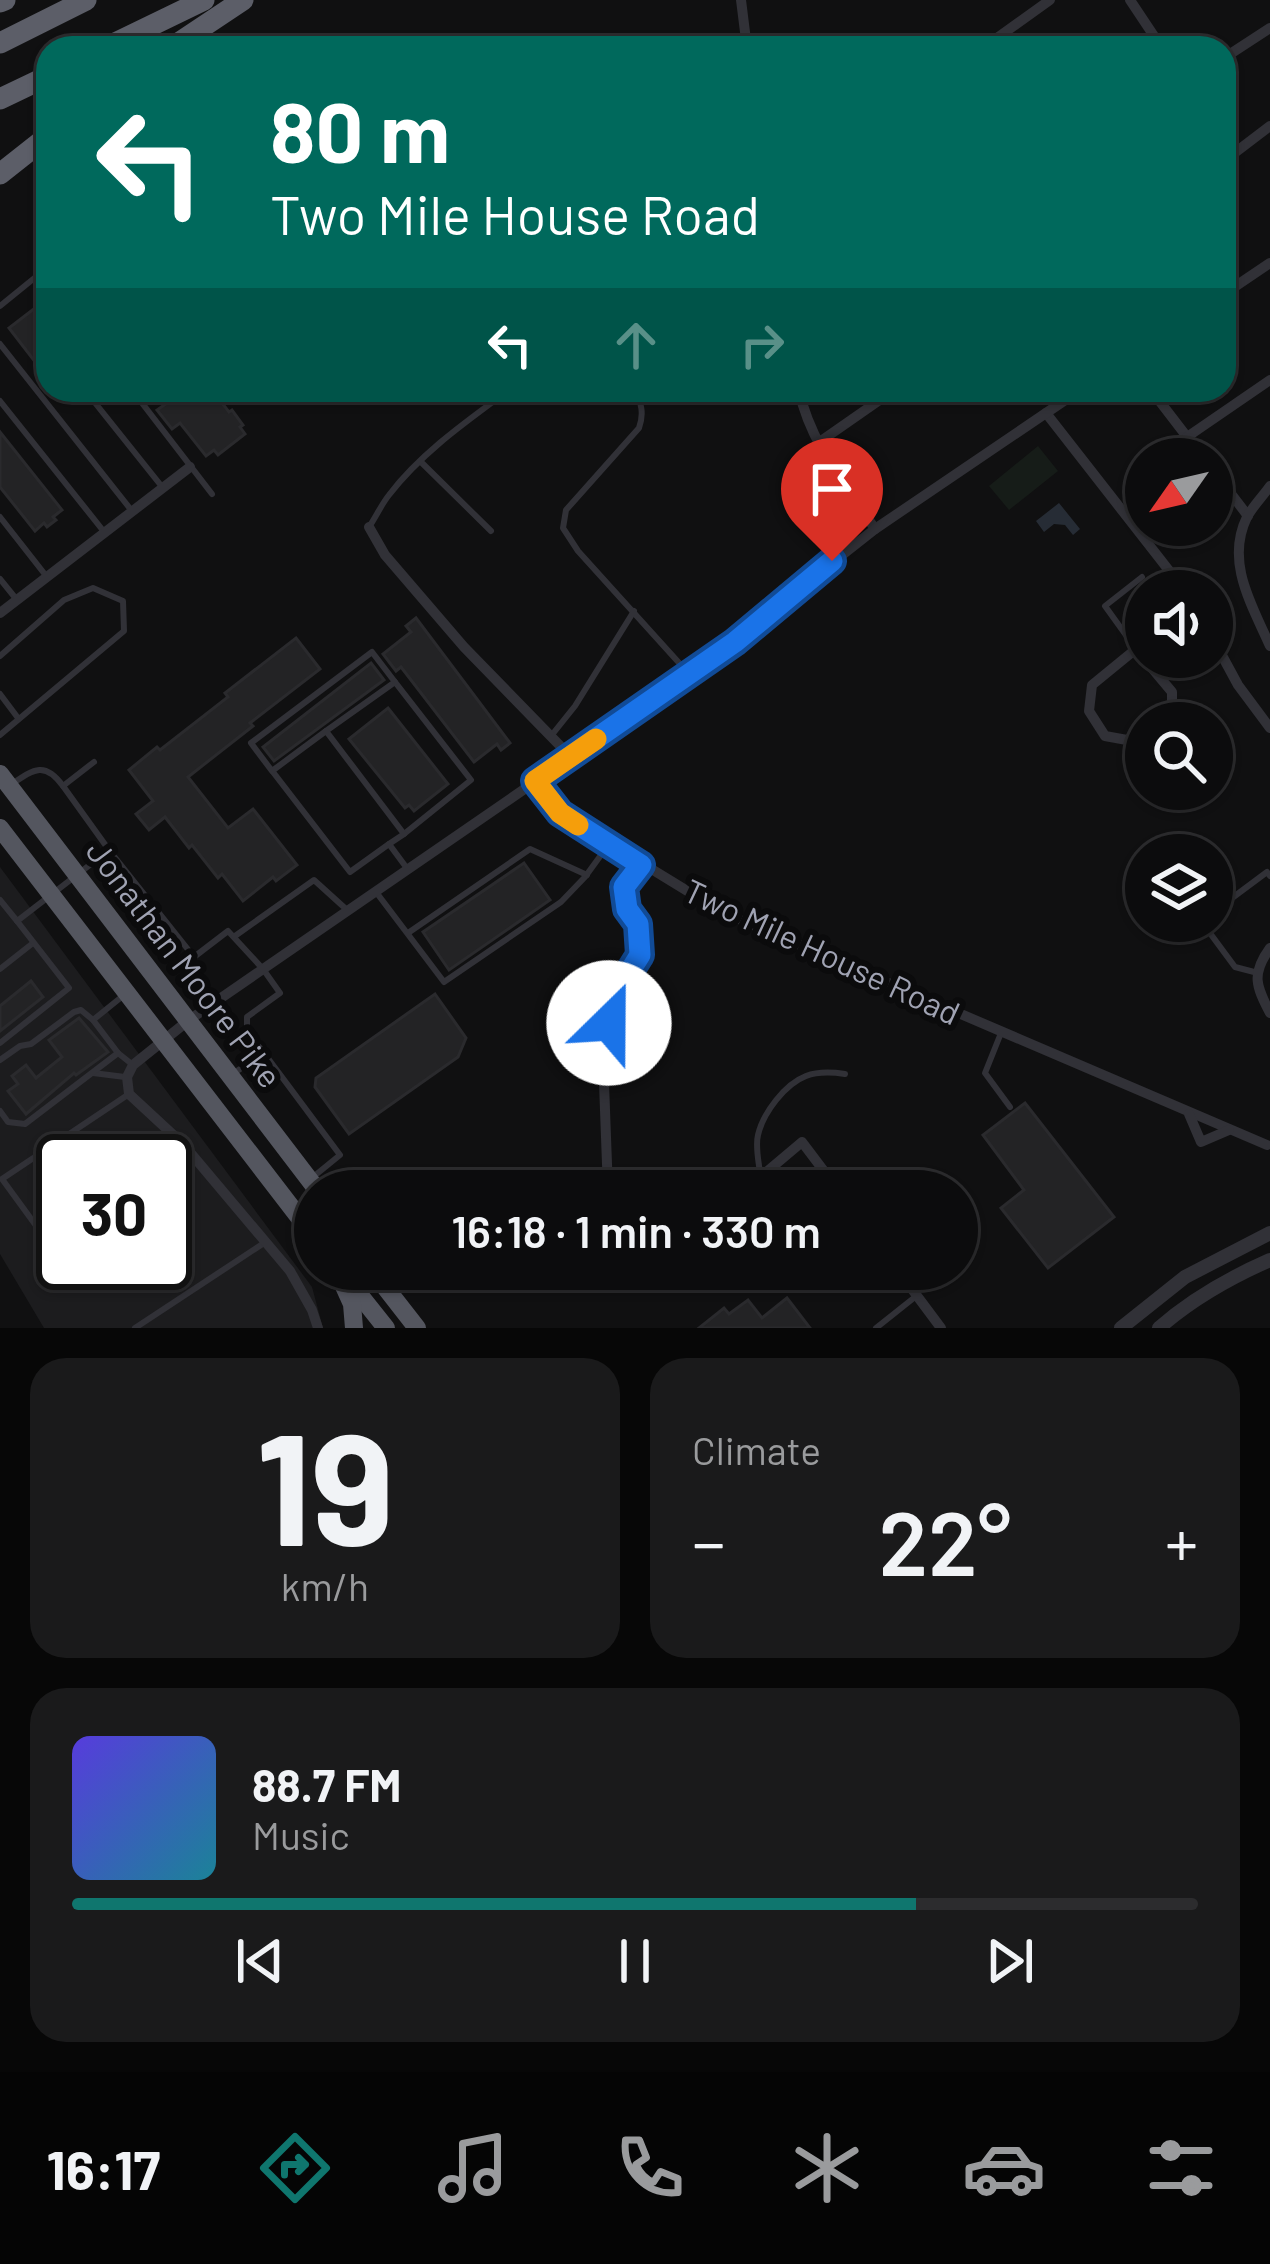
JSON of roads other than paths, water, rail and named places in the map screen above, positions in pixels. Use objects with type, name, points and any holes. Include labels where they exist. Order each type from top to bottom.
[{"type":"highway","points":[[0,43],[86,0]]},
{"type":"highway","points":[[130,36],[204,0]]},
{"type":"highway","points":[[189,36],[244,0]]},
{"type":"highway","points":[[0,99],[36,82]]},
{"type":"highway","points":[[0,174],[36,146]]},
{"type":"highway","name":"Jonathan Moore Pike","points":[[4,780],[303,1170]]},
{"type":"highway","name":"Jonathan Moore Pike","points":[[0,828],[294,1211]]},
{"type":"highway","points":[[346,1290],[354,1328]]},
{"type":"highway","points":[[354,1290],[386,1328]]},
{"type":"highway","points":[[387,1290],[417,1328]]},
{"type":"street","points":[[740,0],[745,36]]},
{"type":"street","points":[[1017,0],[1028,15]]},
{"type":"street","points":[[999,36],[1050,0]]},
{"type":"street","points":[[1130,0],[1154,36]]},
{"type":"street","points":[[1236,50],[1270,28]]},
{"type":"street","points":[[1236,152],[1270,126]]},
{"type":"street","points":[[1236,286],[1270,263]]},
{"type":"street","points":[[1160,402],[1187,436],[1270,380]]},
{"type":"street","points":[[802,402],[818,443],[875,529]]},
{"type":"street","points":[[818,443],[867,402]]},
{"type":"street","points":[[318,1328],[290,1271],[170,1132],[129,1094],[130,1071],[190,1020],[690,675],[875,529],[1062,402]]},
{"type":"street","points":[[1046,413],[1169,570]]},
{"type":"street","points":[[0,613],[190,467]]},
{"type":"street","points":[[1270,486],[1248,516],[1238,545],[1242,584],[1270,646]]},
{"type":"street","points":[[1233,497],[1248,516]]},
{"type":"street","points":[[369,527],[385,555],[464,647],[571,757]]},
{"type":"street","points":[[1125,658],[1092,686],[1089,711],[1105,736],[1125,740]]},
{"type":"street","points":[[1233,676],[1270,728]]},
{"type":"street","name":"Two Mile House Road","points":[[535,781],[560,813],[720,911],[1189,1114],[1201,1142],[1228,1130],[1267,1145]]},
{"type":"street","points":[[607,1170],[609,1023],[623,982],[640,955],[638,924],[627,909],[624,887],[641,865]]},
{"type":"street","points":[[1270,948],[1260,962],[1256,987],[1270,1013]]},
{"type":"street","points":[[1189,1114],[1228,1130]]},
{"type":"street","points":[[768,1170],[802,1142],[823,1170]]},
{"type":"street","points":[[1121,1328],[1185,1277],[1270,1233]]},
{"type":"street","points":[[1159,1328],[1213,1288],[1270,1260]]},
{"type":"street","points":[[913,1290],[941,1328]]},
{"type":"lane","points":[[0,306],[36,277]]},
{"type":"lane","points":[[0,344],[36,382]]},
{"type":"lane","points":[[0,401],[105,532]]},
{"type":"lane","points":[[52,402],[133,511]]},
{"type":"lane","points":[[94,402],[163,488]]},
{"type":"lane","points":[[141,402],[212,494]]},
{"type":"lane","points":[[369,527],[388,496],[421,461],[493,402]]},
{"type":"lane","points":[[640,402],[639,428],[566,510],[563,528],[578,551],[690,675]]},
{"type":"lane","points":[[421,461],[491,531]]},
{"type":"lane","points":[[0,517],[47,577]]},
{"type":"lane","points":[[0,579],[16,600]]},
{"type":"lane","points":[[0,656],[64,600],[93,588],[123,601],[124,631],[0,735]]},
{"type":"lane","points":[[1125,591],[1105,607],[1125,634]]},
{"type":"lane","points":[[551,736],[634,611]]},
{"type":"lane","points":[[372,652],[395,682],[471,780],[350,872],[251,743],[372,652]]},
{"type":"lane","points":[[272,771],[395,682]]},
{"type":"lane","points":[[0,694],[18,718]]},
{"type":"lane","points":[[326,731],[404,833]]},
{"type":"lane","points":[[63,786],[94,761]]},
{"type":"lane","points":[[4,780],[42,769],[54,774],[194,957],[228,931],[236,936],[280,993],[248,1017],[248,1032],[340,1155],[327,1170]]},
{"type":"lane","points":[[389,844],[408,870]]},
{"type":"lane","points":[[376,892],[444,982],[561,902],[609,844]]},
{"type":"lane","points":[[408,933],[530,849],[587,874]]},
{"type":"lane","points":[[16,921],[109,850]]},
{"type":"lane","points":[[1233,897],[1267,872],[1270,876]]},
{"type":"lane","points":[[236,936],[314,880],[348,910]]},
{"type":"lane","points":[[0,899],[69,988],[0,1042]]},
{"type":"lane","points":[[1216,942],[1235,968],[1258,974]]},
{"type":"lane","points":[[0,969],[33,943]]},
{"type":"lane","points":[[93,1019],[127,993]]},
{"type":"lane","points":[[0,1060],[81,1010],[93,1019],[130,1071]]},
{"type":"lane","points":[[1001,1033],[986,1073],[1010,1107]]},
{"type":"lane","points":[[0,1111],[8,1122],[26,1124],[118,1053]]},
{"type":"lane","points":[[232,1075],[264,1053]]},
{"type":"lane","points":[[93,1073],[130,1071]]},
{"type":"lane","points":[[759,1170],[757,1138],[780,1096],[803,1076],[845,1073]]},
{"type":"lane","points":[[69,1134],[129,1094]]},
{"type":"lane","points":[[36,1156],[2,1179],[36,1226]]},
{"type":"lane","points":[[135,1328],[264,1243]]},
{"type":"lane","points":[[876,1328],[917,1295]]}]
